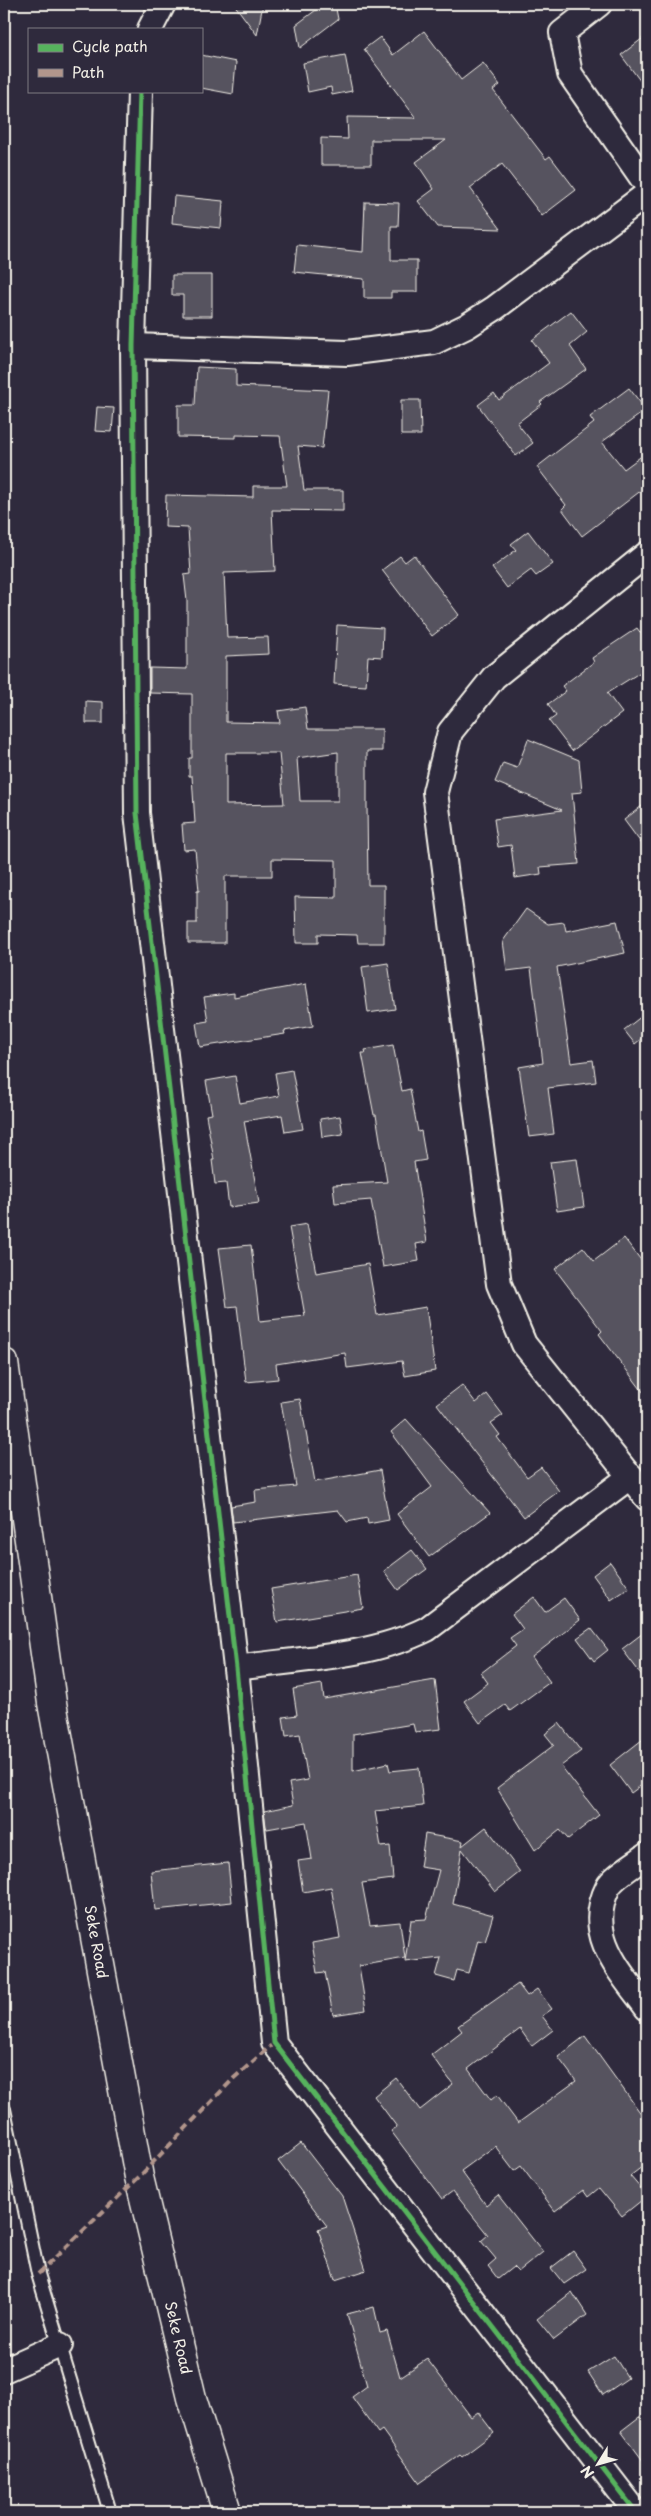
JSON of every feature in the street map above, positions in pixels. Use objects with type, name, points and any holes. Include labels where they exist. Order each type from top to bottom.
[{"type":"main road","name":"Seke Road","points":[[4,1363],[52,1704],[138,2167],[192,2398],[227,2512]]},
{"type":"street","points":[[151,28],[163,4]]},
{"type":"street","points":[[599,4],[562,33],[570,74],[647,185]]},
{"type":"street","points":[[140,92],[134,346],[137,813],[236,1668],[274,2043],[636,2512]]},
{"type":"street","points":[[134,346],[347,353],[434,342],[496,308],[647,194]]},
{"type":"street","points":[[647,554],[494,677],[450,732],[435,792],[499,1284],[524,1344],[647,1498]]},
{"type":"street","points":[[236,1668],[379,1647],[412,1636],[427,1628],[631,1476]]},
{"type":"street","points":[[647,1855],[609,1885],[598,1920],[609,1956],[647,2008]]},
{"type":"street","points":[[4,2370],[60,2345]]},
{"type":"lane","points":[[4,2109],[38,2274],[110,2512]]},
{"type":"building","points":[[234,4],[263,4],[257,35]]},
{"type":"building","points":[[324,4],[335,4],[338,19],[300,48],[296,25]]},
{"type":"building","points":[[424,31],[461,80],[483,63],[500,85],[493,90],[546,159],[550,156],[576,190],[542,216],[502,164],[470,188],[501,229],[438,227],[418,201],[434,189],[416,162],[446,140],[371,140],[371,165],[321,165],[321,138],[348,139],[347,117],[416,118],[364,49],[380,37],[393,55]]},
{"type":"building","points":[[647,35],[647,90],[621,55]]},
{"type":"building","points":[[202,55],[236,62],[233,94],[202,88]]},
{"type":"building","points":[[345,55],[352,91],[332,95],[331,87],[308,92],[303,63]]},
{"type":"building","points":[[174,196],[223,201],[221,228],[172,223]]},
{"type":"building","points":[[365,202],[399,203],[398,226],[391,226],[391,260],[417,260],[417,292],[391,292],[391,298],[364,298],[364,279],[294,272],[297,245],[363,252]]},
{"type":"building","points":[[172,275],[212,275],[212,316],[183,316],[183,295],[172,295]]},
{"type":"building","points":[[571,311],[587,332],[570,346],[586,369],[540,402],[542,404],[517,423],[533,443],[516,456],[478,405],[494,393],[499,400],[549,363],[532,340]]},
{"type":"building","points":[[197,367],[236,369],[236,386],[328,390],[322,448],[298,446],[304,490],[343,490],[343,511],[272,510],[275,571],[224,573],[227,638],[268,637],[269,654],[226,656],[226,722],[280,723],[278,711],[305,707],[308,729],[382,729],[382,751],[367,751],[367,806],[368,885],[384,885],[384,943],[358,943],[357,935],[318,934],[318,943],[296,943],[295,897],[336,898],[336,860],[272,859],[272,876],[225,876],[225,943],[188,943],[188,923],[197,923],[197,891],[199,891],[195,849],[184,850],[182,824],[195,823],[192,776],[189,776],[189,758],[192,758],[192,694],[150,693],[150,668],[187,669],[187,601],[184,575],[191,574],[188,528],[165,527],[166,495],[253,497],[253,486],[287,486],[280,436],[236,435],[236,438],[178,437],[178,405],[195,405]],"holes":[[[338,752],[338,801],[300,801],[297,758]],[[226,753],[279,753],[284,804],[226,805]]]},
{"type":"building","points":[[629,388],[646,410],[602,442],[624,469],[647,452],[647,486],[582,536],[562,509],[566,505],[537,467],[594,423],[590,417]]},
{"type":"building","points":[[401,400],[420,400],[421,435],[401,435]]},
{"type":"building","points":[[97,407],[114,408],[112,432],[95,431]]},
{"type":"building","points":[[528,531],[553,564],[536,576],[531,570],[507,588],[492,568],[516,550],[511,544]]},
{"type":"building","points":[[414,555],[459,615],[432,636],[382,570],[400,556],[405,562]]},
{"type":"building","points":[[337,625],[383,628],[382,657],[368,656],[366,686],[334,684]]},
{"type":"building","points":[[637,628],[647,642],[647,668],[607,693],[622,713],[572,751],[549,721],[556,716],[548,704],[566,691],[562,686],[594,662],[592,658]]},
{"type":"building","points":[[86,701],[103,702],[103,723],[86,723]]},
{"type":"building","points":[[528,739],[579,760],[582,792],[572,793],[579,864],[540,867],[541,874],[515,878],[511,845],[498,847],[494,819],[562,810],[495,782],[503,763],[517,768]]},
{"type":"building","points":[[647,802],[647,851],[624,820]]},
{"type":"building","points":[[526,909],[548,924],[564,922],[566,931],[617,921],[625,953],[557,967],[571,1063],[593,1060],[596,1082],[548,1088],[554,1134],[529,1137],[519,1067],[543,1063],[531,968],[507,971],[503,941]]},
{"type":"building","points":[[388,963],[395,1009],[368,1013],[362,967]]},
{"type":"building","points":[[306,984],[313,1026],[284,1031],[285,1034],[200,1047],[196,1023],[208,1021],[204,997],[234,993],[234,997]]},
{"type":"building","points":[[647,1012],[647,1034],[635,1044],[624,1030]]},
{"type":"building","points":[[393,1045],[402,1091],[410,1089],[418,1132],[421,1131],[426,1160],[414,1162],[427,1242],[416,1244],[419,1261],[383,1267],[371,1200],[335,1203],[333,1185],[387,1182],[376,1115],[374,1115],[362,1053],[366,1053],[365,1050]]},
{"type":"building","points":[[292,1070],[303,1129],[285,1132],[282,1115],[244,1121],[259,1203],[229,1207],[226,1183],[215,1184],[212,1160],[214,1160],[206,1115],[212,1114],[206,1081],[235,1076],[240,1103],[279,1096],[275,1073]]},
{"type":"building","points":[[340,1116],[343,1134],[322,1137],[320,1119]]},
{"type":"building","points":[[577,1159],[584,1207],[557,1211],[550,1162]]},
{"type":"building","points":[[307,1224],[316,1273],[368,1264],[377,1315],[426,1307],[435,1371],[405,1376],[402,1361],[347,1368],[345,1353],[276,1364],[278,1379],[246,1382],[237,1306],[227,1307],[219,1248],[251,1245],[260,1321],[305,1316],[289,1227]]},
{"type":"building","points":[[624,1238],[647,1268],[647,1397],[599,1334],[602,1331],[555,1269],[583,1247],[594,1261]]},
{"type":"building","points":[[462,1385],[476,1403],[487,1394],[503,1415],[491,1423],[500,1435],[497,1437],[527,1477],[541,1467],[559,1491],[524,1517],[437,1404]]},
{"type":"building","points":[[300,1399],[315,1482],[380,1470],[389,1520],[368,1524],[367,1518],[347,1522],[338,1510],[233,1522],[231,1506],[256,1502],[255,1490],[296,1486],[281,1402]]},
{"type":"building","points":[[406,1419],[490,1513],[429,1557],[397,1514],[432,1487],[391,1432]]},
{"type":"building","points":[[412,1550],[427,1569],[398,1590],[384,1571]]},
{"type":"building","points":[[610,1562],[629,1588],[611,1600],[593,1575]]},
{"type":"building","points":[[357,1575],[363,1608],[277,1622],[271,1589]]},
{"type":"building","points":[[534,1597],[545,1612],[564,1598],[580,1620],[532,1657],[550,1682],[510,1711],[505,1705],[480,1723],[464,1701],[488,1683],[481,1673],[516,1646],[510,1638],[523,1629],[512,1614]]},
{"type":"building","points":[[591,1628],[608,1650],[594,1661],[577,1638]]},
{"type":"building","points":[[647,1630],[647,1682],[622,1649]]},
{"type":"building","points":[[435,1680],[441,1729],[415,1732],[413,1724],[353,1734],[353,1771],[388,1763],[390,1771],[419,1768],[423,1806],[375,1811],[381,1847],[390,1846],[393,1879],[362,1883],[370,1925],[400,1922],[405,1958],[359,1966],[366,2010],[333,2015],[325,1972],[317,1973],[312,1943],[340,1938],[331,1887],[303,1892],[298,1861],[312,1859],[306,1822],[267,1829],[266,1826],[264,1811],[293,1805],[289,1783],[308,1780],[300,1734],[286,1736],[283,1717],[297,1715],[293,1689],[322,1684],[324,1699]]},
{"type":"building","points":[[559,1723],[581,1751],[561,1766],[599,1815],[568,1839],[560,1830],[535,1850],[497,1788],[554,1745],[545,1734]]},
{"type":"building","points":[[647,1736],[647,1781],[631,1793],[610,1765]]},
{"type":"building","points":[[486,1827],[520,1872],[495,1892],[462,1849],[453,1904],[493,1915],[485,1942],[478,1940],[469,1973],[457,1970],[454,1981],[436,1976],[441,1958],[405,1962],[411,1920],[426,1919],[439,1870],[420,1867],[425,1834],[463,1841],[462,1846]]},
{"type":"building","points":[[228,1863],[232,1902],[155,1910],[151,1871]]},
{"type":"building","points":[[518,1984],[527,1996],[537,1989],[552,2009],[542,2016],[553,2030],[532,2046],[520,2029],[468,2069],[491,2100],[497,2095],[518,2123],[576,2081],[558,2057],[585,2036],[647,2122],[647,2163],[630,2176],[647,2196],[622,2216],[599,2188],[588,2197],[583,2190],[555,2211],[521,2166],[514,2171],[495,2146],[461,2171],[486,2205],[498,2195],[543,2252],[518,2272],[513,2267],[498,2279],[488,2266],[496,2259],[481,2241],[488,2235],[453,2191],[442,2199],[391,2131],[397,2127],[374,2096],[396,2078],[420,2110],[453,2084],[431,2055],[462,2031],[458,2026]]},
{"type":"building","points":[[301,2143],[342,2196],[366,2270],[335,2280],[318,2229],[327,2226],[278,2161]]},
{"type":"building","points":[[573,2251],[586,2269],[564,2284],[551,2268]]},
{"type":"building","points":[[572,2292],[587,2315],[554,2340],[537,2319]]},
{"type":"building","points":[[374,2307],[380,2333],[387,2331],[400,2377],[427,2359],[471,2417],[478,2412],[494,2433],[462,2457],[460,2455],[420,2483],[382,2430],[378,2433],[352,2397],[367,2386],[347,2314]]},
{"type":"building","points":[[614,2356],[628,2378],[603,2395],[588,2372]]},
{"type":"building","points":[[647,2411],[647,2466],[621,2431]]},
{"type":"marked path","points":[[38,2274],[139,2177],[234,2078],[274,2043]]},
{"type":"cycle path","points":[[140,92],[133,346],[137,813],[236,1668],[274,2043],[636,2512]]}]
